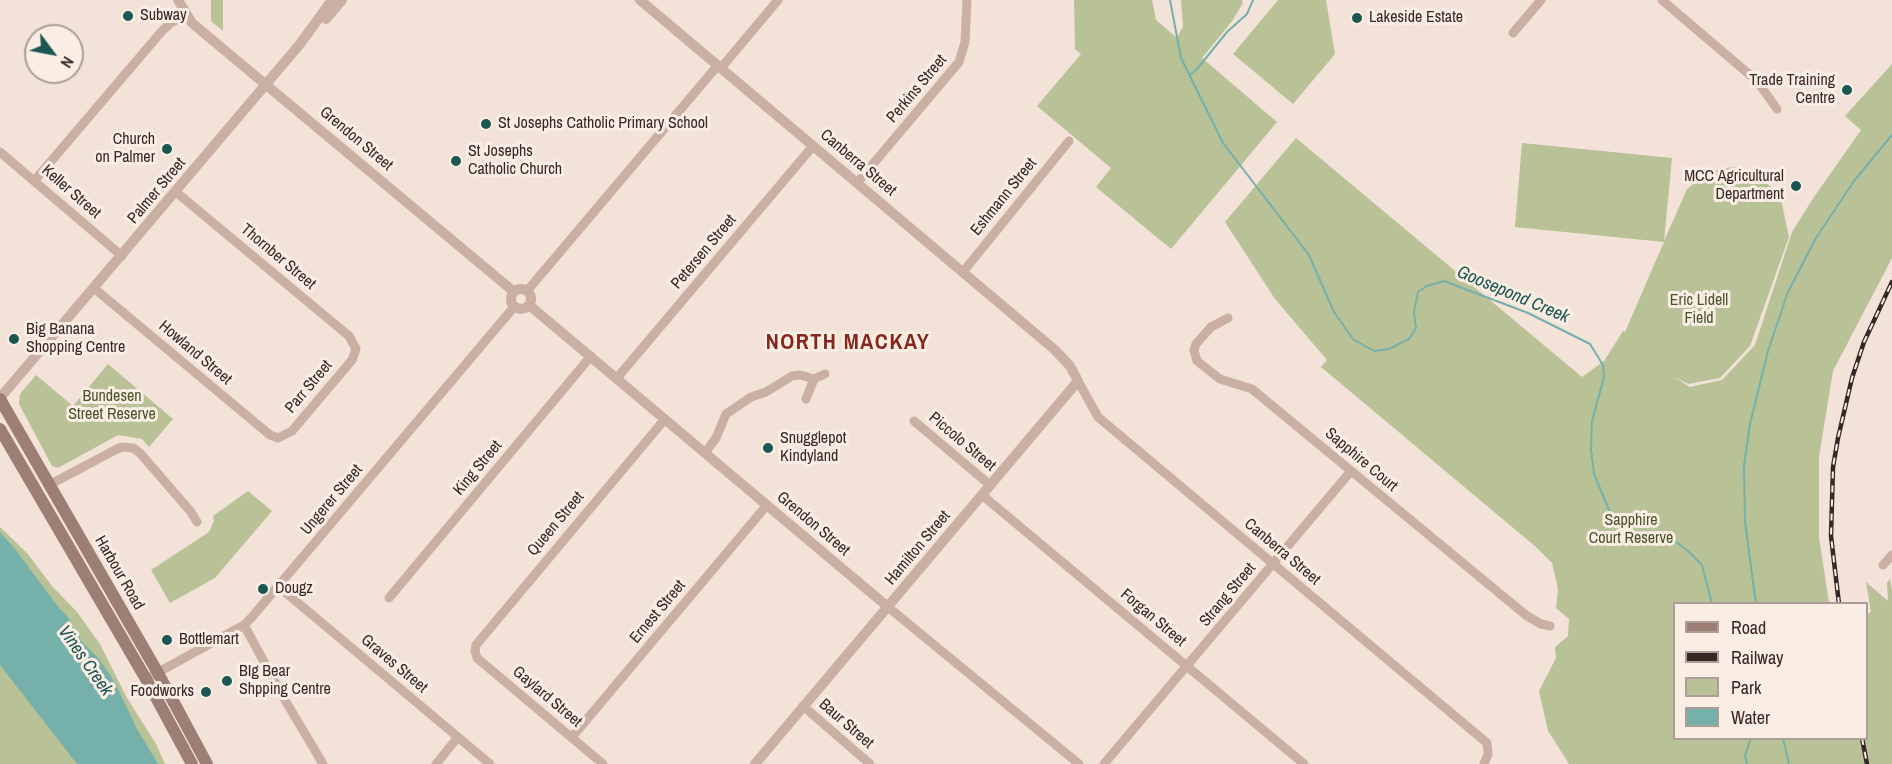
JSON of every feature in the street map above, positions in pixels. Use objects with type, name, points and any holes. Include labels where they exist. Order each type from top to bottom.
[{"type":"main road","name":"Harbour Road","points":[[0,399],[158,673],[207,764]]},
{"type":"main road","name":"Harbour Road","points":[[0,429],[146,679],[192,764]]},
{"type":"street","points":[[300,44],[342,0]]},
{"type":"street","name":"Canberra Street","points":[[640,0],[1055,350],[1067,363],[1098,417],[1479,736],[1489,748],[1484,764]]},
{"type":"street","points":[[527,291],[778,0]]},
{"type":"street","name":"Perkins Street","points":[[857,183],[959,62],[965,42],[967,0]]},
{"type":"street","points":[[1513,33],[1541,0]]},
{"type":"street","points":[[1662,0],[1757,81],[1777,109]]},
{"type":"street","name":"Palmer Street","points":[[0,399],[267,84],[331,1]]},
{"type":"street","points":[[35,180],[162,31],[174,21],[183,7]]},
{"type":"street","name":"Grendon Street","points":[[183,7],[267,84],[513,291]]},
{"type":"street","name":"Eshmann Street","points":[[963,272],[1069,141]]},
{"type":"street","name":"Petersen Street","points":[[617,378],[813,146]]},
{"type":"street","name":"Keller Street","points":[[0,152],[122,256]]},
{"type":"street","name":"Thornber Street","points":[[176,192],[349,336],[356,349]]},
{"type":"street","points":[[518,288],[527,291],[531,299],[529,305],[523,309],[514,307],[510,301],[513,291],[518,288]]},
{"type":"street","name":"Howland Street","points":[[94,289],[262,429],[278,438]]},
{"type":"street","name":"Grendon Street","points":[[529,305],[1078,764]]},
{"type":"street","name":"Ungerer Street","points":[[146,679],[244,625],[279,587],[514,307]]},
{"type":"street","name":"Sapphire Court","points":[[1228,318],[1211,327],[1196,344],[1194,350],[1197,361],[1220,380],[1252,389],[1527,616],[1550,626]]},
{"type":"street","name":"Parr Street","points":[[278,438],[292,431],[352,360],[356,349]]},
{"type":"street","name":"King Street","points":[[388,598],[591,356]]},
{"type":"street","points":[[705,453],[716,438],[726,414],[731,409],[792,376],[800,375],[814,379],[825,374]]},
{"type":"street","points":[[806,399],[814,379]]},
{"type":"street","name":"Hamilton Street","points":[[756,764],[1078,381]]},
{"type":"street","name":"Queen Street","points":[[475,651],[476,645],[486,632],[665,419]]},
{"type":"street","name":"Piccolo Street","points":[[914,422],[990,485]]},
{"type":"street","points":[[50,485],[115,450],[122,447],[133,448],[147,461],[197,522]]},
{"type":"street","name":"Strang Street","points":[[1104,764],[1351,471]]},
{"type":"street","name":"Forgan Street","points":[[982,495],[1304,764]]},
{"type":"street","name":"Ernest Street","points":[[572,737],[767,505]]},
{"type":"street","points":[[1883,565],[1892,555]]},
{"type":"street","name":"Graves Street","points":[[279,587],[490,764]]},
{"type":"street","points":[[244,625],[323,764]]},
{"type":"street","name":"Gaylard Street","points":[[475,651],[477,658],[603,764]]},
{"type":"street","name":"Baur Street","points":[[803,706],[870,764]]},
{"type":"street","points":[[436,764],[458,737]]},
{"type":"green space","points":[[211,0],[223,0],[223,31],[211,21]]},
{"type":"green space","points":[[1074,0],[1152,0],[1156,20],[1177,38],[1183,26],[1181,0],[1242,0],[1243,3],[1233,20],[1202,58],[1277,122],[1171,249],[1096,187],[1111,168],[1037,106],[1081,54],[1075,49]]},
{"type":"green space","points":[[1278,0],[1326,0],[1335,54],[1293,104],[1233,54]]},
{"type":"green space","points":[[1892,64],[1892,258],[1833,371],[1819,457],[1819,537],[1829,602],[1673,602],[1673,740],[1868,740],[1868,614],[1871,612],[1866,582],[1888,601],[1887,583],[1890,579],[1892,591],[1892,764],[1569,764],[1548,731],[1539,691],[1556,658],[1555,647],[1568,636],[1569,619],[1556,608],[1558,589],[1552,563],[1536,547],[1321,367],[1327,360],[1275,299],[1225,222],[1296,138],[1582,377],[1604,361],[1623,331],[1625,332],[1664,242],[1515,227],[1522,143],[1672,158],[1664,241],[1687,189],[1708,172],[1733,167],[1750,170],[1780,194],[1789,237],[1750,346],[1720,378],[1688,384],[1673,376],[1690,387],[1722,380],[1755,345],[1792,232],[1861,130],[1845,116]]},
{"type":"green space","name":"Bundesen Street Reserve","points":[[108,364],[173,419],[149,447],[142,439],[118,435],[58,468],[52,466],[19,404],[20,394],[36,375],[73,406]]},
{"type":"green space","points":[[248,491],[272,511],[215,578],[170,603],[151,570],[209,532],[214,521],[213,516]]},
{"type":"green space","name":"Vines Creek","points":[[0,527],[27,553],[52,586],[77,612],[100,644],[127,698],[156,744],[165,764],[0,764]]},
{"type":"water","name":"Vines Creek","points":[[0,532],[67,616],[82,642],[99,659],[114,681],[137,729],[158,764],[77,764],[0,665]]},
{"type":"waterway","name":"Goosepond Creek","points":[[1170,0],[1181,58],[1223,143],[1309,255],[1334,312],[1353,339],[1374,351],[1389,349],[1409,339],[1416,328],[1414,312],[1418,292],[1427,286],[1444,281],[1528,313],[1590,344],[1603,365],[1604,377],[1592,421],[1591,449],[1594,474],[1615,524],[1635,533],[1659,536],[1676,542],[1688,551],[1702,565],[1711,602]]},
{"type":"waterway","points":[[1190,75],[1227,32],[1247,14],[1253,0]]},
{"type":"waterway","points":[[1756,602],[1745,522],[1744,466],[1750,424],[1768,351],[1788,292],[1816,238],[1854,181],[1892,135]]},
{"type":"waterway","name":"Goosepond Creek","points":[[1747,764],[1745,756],[1750,740]]},
{"type":"waterway","points":[[1783,740],[1789,764]]},
{"type":"railway","points":[[1839,602],[1831,536],[1833,467],[1852,378],[1864,342],[1892,282]]},
{"type":"railway","points":[[1862,740],[1867,764]]},
{"type":"place","name":"Subway","points":[[128,16]]},
{"type":"place","name":"Lakeside Estate","points":[[1357,18]]},
{"type":"place","name":"Trade Training Centre","points":[[1847,90]]},
{"type":"place","name":"St Josephs Catholic Primary School","points":[[486,124]]},
{"type":"place","name":"Church on Palmer","points":[[167,149]]},
{"type":"place","name":"St Josephs Catholic Church","points":[[456,161]]},
{"type":"place","name":"MCC Agricultural Department","points":[[1796,186]]},
{"type":"place","name":"Big Banana Shopping Centre","points":[[14,339]]},
{"type":"place","name":"Snugglepot Kindyland","points":[[768,448]]},
{"type":"place","name":"Dougz","points":[[263,589]]},
{"type":"place","name":"Bottlemart","points":[[167,640]]},
{"type":"place","name":"BIg Bear Shpping Centre","points":[[227,681]]},
{"type":"place","name":"Foodworks","points":[[206,692]]},
{"type":"district","name":"NORTH MACKAY","points":[[848,343]]},
{"type":"park label","name":"Eric Lidell Field","points":[[1699,310]]},
{"type":"park label","name":"Sapphire Court Reserve","points":[[1631,530]]}]
